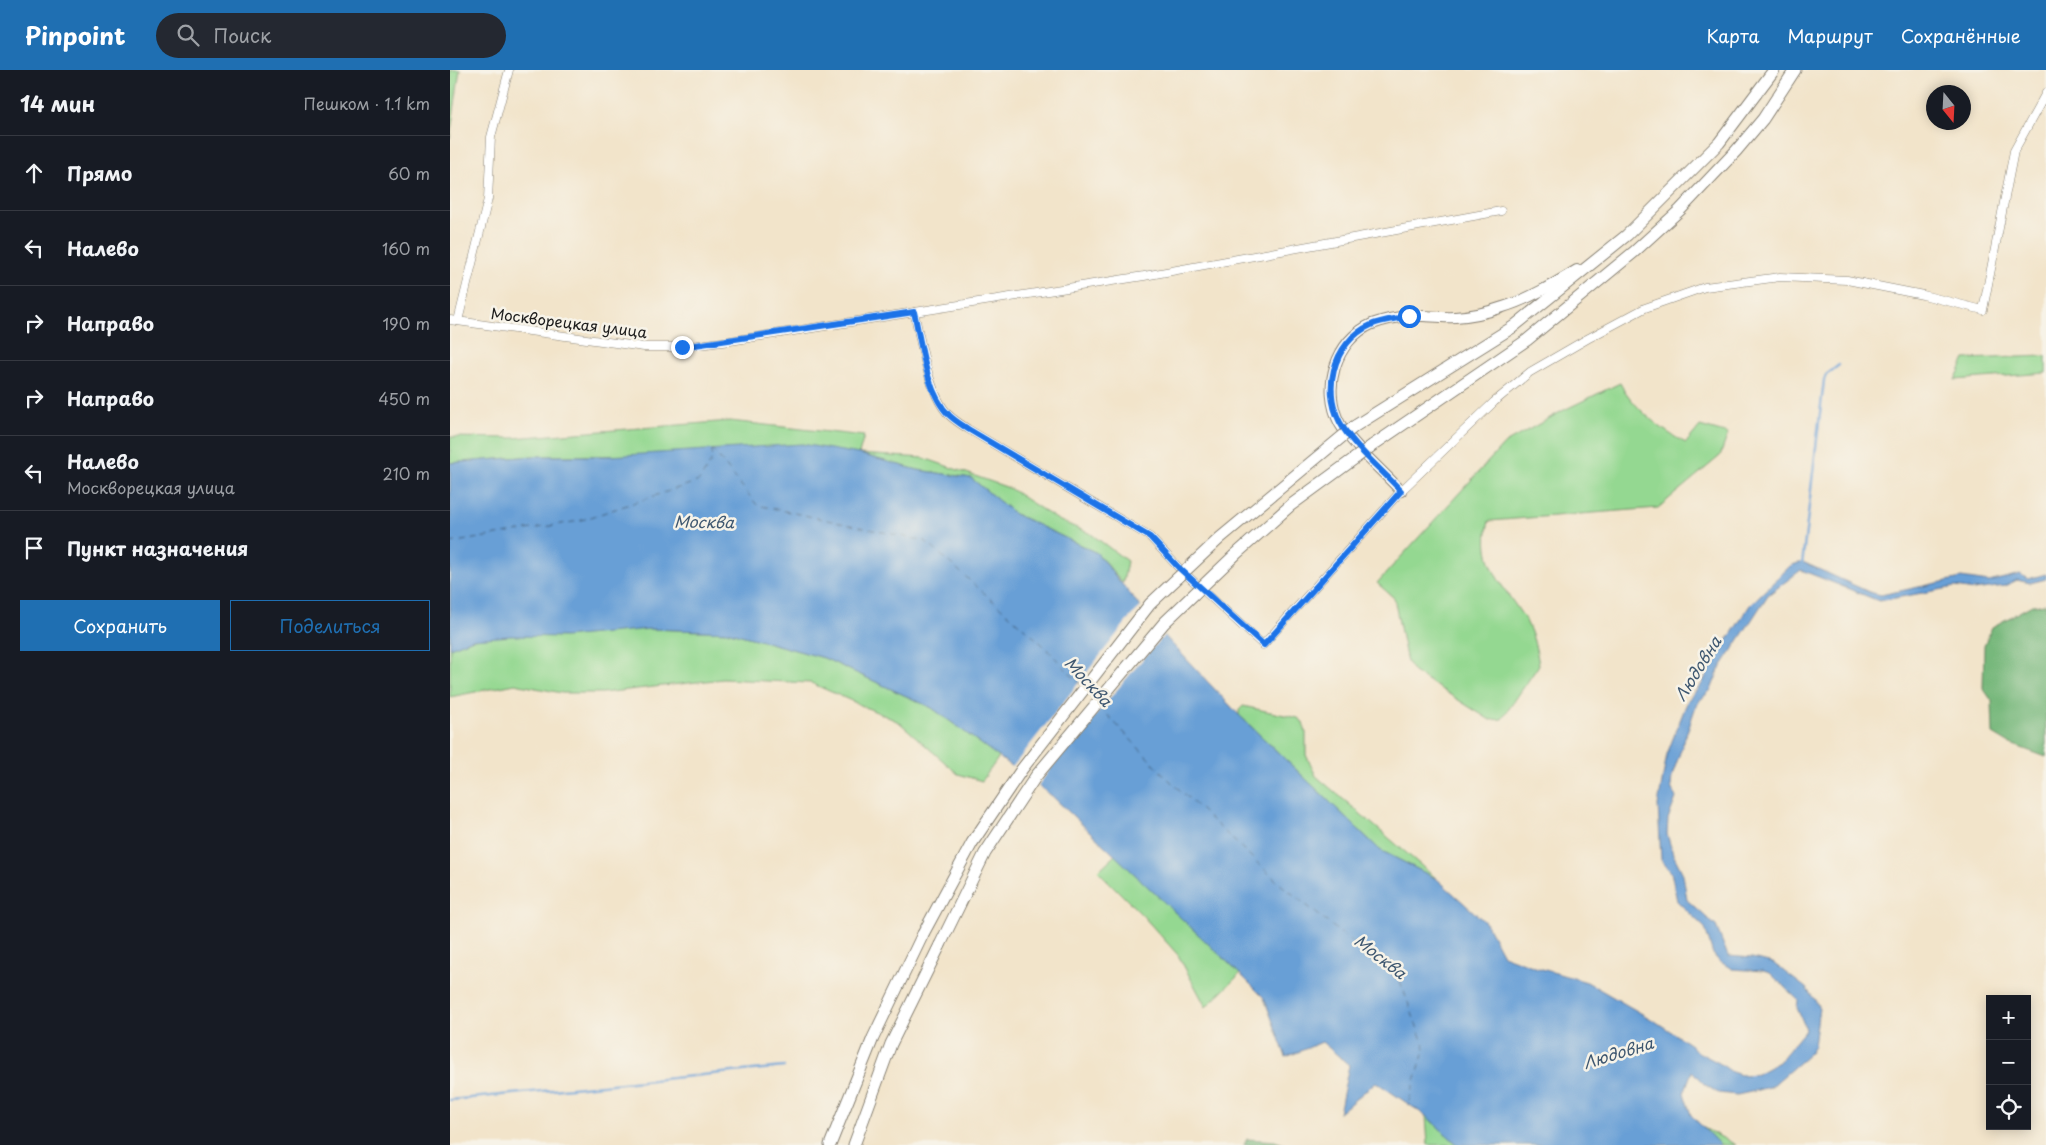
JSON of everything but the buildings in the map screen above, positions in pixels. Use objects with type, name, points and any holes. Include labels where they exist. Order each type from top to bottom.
[{"type":"main road","points":[[830,1145],[873,1038],[923,934],[972,843],[1022,769],[1150,604],[1220,538],[1275,490],[1354,426],[1513,327],[1627,235],[1719,143],[1774,70]]},
{"type":"main road","points":[[854,1145],[891,1044],[985,853],[1036,776],[1164,623],[1236,554],[1291,506],[1373,445],[1527,340],[1634,252],[1680,210],[1736,151],[1763,119],[1795,70]]},
{"type":"street","points":[[454,321],[488,199],[491,137],[509,70]]},
{"type":"street","points":[[914,312],[934,392],[948,414],[968,429],[1150,537],[1178,567],[1264,645],[1401,491],[1494,402],[1530,372],[1645,308],[1706,287],[1780,277],[1847,280],[1923,295],[1983,310],[2014,151],[2046,93]]},
{"type":"street","name":"Москворецкая улица","points":[[454,321],[644,347],[682,347],[1091,284],[1501,212]]},
{"type":"street","points":[[1401,491],[1350,438],[1336,415],[1332,397],[1332,379],[1337,362],[1345,346],[1358,333],[1373,324],[1409,316],[1455,317],[1503,308],[1540,292],[1598,259]]},
{"type":"green space","points":[[450,70],[460,70],[450,138]]},
{"type":"green space","points":[[2046,356],[2046,373],[1955,380],[1965,359]]},
{"type":"green space","points":[[1620,383],[1632,401],[1649,418],[1686,443],[1700,426],[1728,434],[1720,456],[1658,508],[1489,521],[1487,550],[1490,563],[1502,586],[1526,621],[1539,665],[1502,719],[1490,720],[1414,672],[1407,662],[1394,598],[1377,583],[1505,443],[1564,410]]},
{"type":"green space","points":[[730,421],[864,436],[859,454],[533,456],[450,463],[450,437],[513,438]]},
{"type":"green space","points":[[859,454],[924,458],[1009,488],[1058,520],[1091,534],[1127,561],[1123,583],[1097,553],[1015,514],[971,478],[918,470]]},
{"type":"green space","points":[[2046,604],[2046,757],[2008,743],[1993,734],[1992,701],[1983,688],[1984,646],[1992,627],[2032,605]]},
{"type":"green space","points":[[650,629],[730,632],[824,658],[932,708],[999,757],[982,781],[958,774],[899,722],[811,683],[723,679],[602,693],[562,693],[515,684],[450,697],[450,648],[473,639],[511,635]]},
{"type":"green space","points":[[1243,706],[1298,718],[1303,722],[1306,733],[1306,755],[1316,776],[1437,879],[1380,850],[1239,715],[1239,710]]},
{"type":"green space","points":[[1115,855],[1240,974],[1206,1007],[1178,955],[1144,917],[1098,871]]},
{"type":"green space","points":[[1426,1116],[1458,1145],[1428,1145]]},
{"type":"green space","points":[[1702,1127],[1736,1145],[1720,1145]]},
{"type":"green space","points":[[1247,1139],[1275,1141],[1286,1145],[1244,1145]]},
{"type":"water","points":[[802,444],[859,454],[918,470],[971,478],[1015,514],[1097,553],[1160,631],[1239,715],[1380,850],[1437,879],[1486,923],[1503,955],[1535,967],[1587,982],[1658,1023],[1691,1045],[1696,1051],[1732,1072],[1741,1075],[1757,1074],[1779,1062],[1806,1029],[1797,1008],[1798,1000],[1770,973],[1732,969],[1719,961],[1713,954],[1705,928],[1677,901],[1671,872],[1661,860],[1658,805],[1667,754],[1688,700],[1702,684],[1712,664],[1750,605],[1790,566],[1798,563],[1805,563],[1869,592],[1881,595],[1961,578],[1989,582],[2020,574],[2028,579],[2046,574],[2046,579],[2030,583],[2017,580],[2005,586],[1974,590],[1955,587],[1879,601],[1801,570],[1768,595],[1719,670],[1711,690],[1697,703],[1672,776],[1671,787],[1676,798],[1668,819],[1667,834],[1673,854],[1683,874],[1687,900],[1716,926],[1728,956],[1752,958],[1773,963],[1806,988],[1819,1008],[1814,1046],[1810,1053],[1772,1086],[1737,1095],[1718,1093],[1704,1084],[1692,1071],[1684,1093],[1691,1115],[1720,1145],[1458,1145],[1426,1116],[1376,1082],[1339,1113],[1349,1065],[1322,1042],[1286,1057],[1264,998],[1240,974],[1052,796],[932,708],[824,658],[730,632],[650,629],[565,637],[511,636],[473,639],[450,648],[450,463],[533,456],[610,456]]},
{"type":"pier","points":[[1143,605],[1166,634],[1050,769],[1037,788],[1011,769],[1131,616]]},
{"type":"waterway","points":[[1802,565],[1824,380],[1826,375],[1839,365]]},
{"type":"waterway","points":[[450,1100],[784,1067]]},
{"type":"ferry route","points":[[712,449],[757,505],[925,541],[1042,644],[1081,685]]},
{"type":"ferry route","points":[[450,543],[579,521],[699,481],[711,462],[712,450]]},
{"type":"ferry route","points":[[1088,694],[1094,700]]},
{"type":"ferry route","points":[[1100,707],[1166,777],[1279,883],[1400,981],[1425,1048],[1408,1104]]},
{"type":"route","points":[[682,347],[914,312],[934,392],[948,414],[968,429],[1150,537],[1178,567],[1264,645],[1401,491],[1344,430],[1333,406],[1331,388],[1334,370],[1340,354],[1351,339],[1373,324],[1409,316]]},
{"type":"water label","name":"Москва","points":[[704,521]]},
{"type":"water label","name":"Людовна","points":[[1697,668]]},
{"type":"water label","name":"Москва","points":[[1089,681]]},
{"type":"water label","name":"Москва","points":[[1381,956]]},
{"type":"water label","name":"Людовна","points":[[1618,1052]]}]
